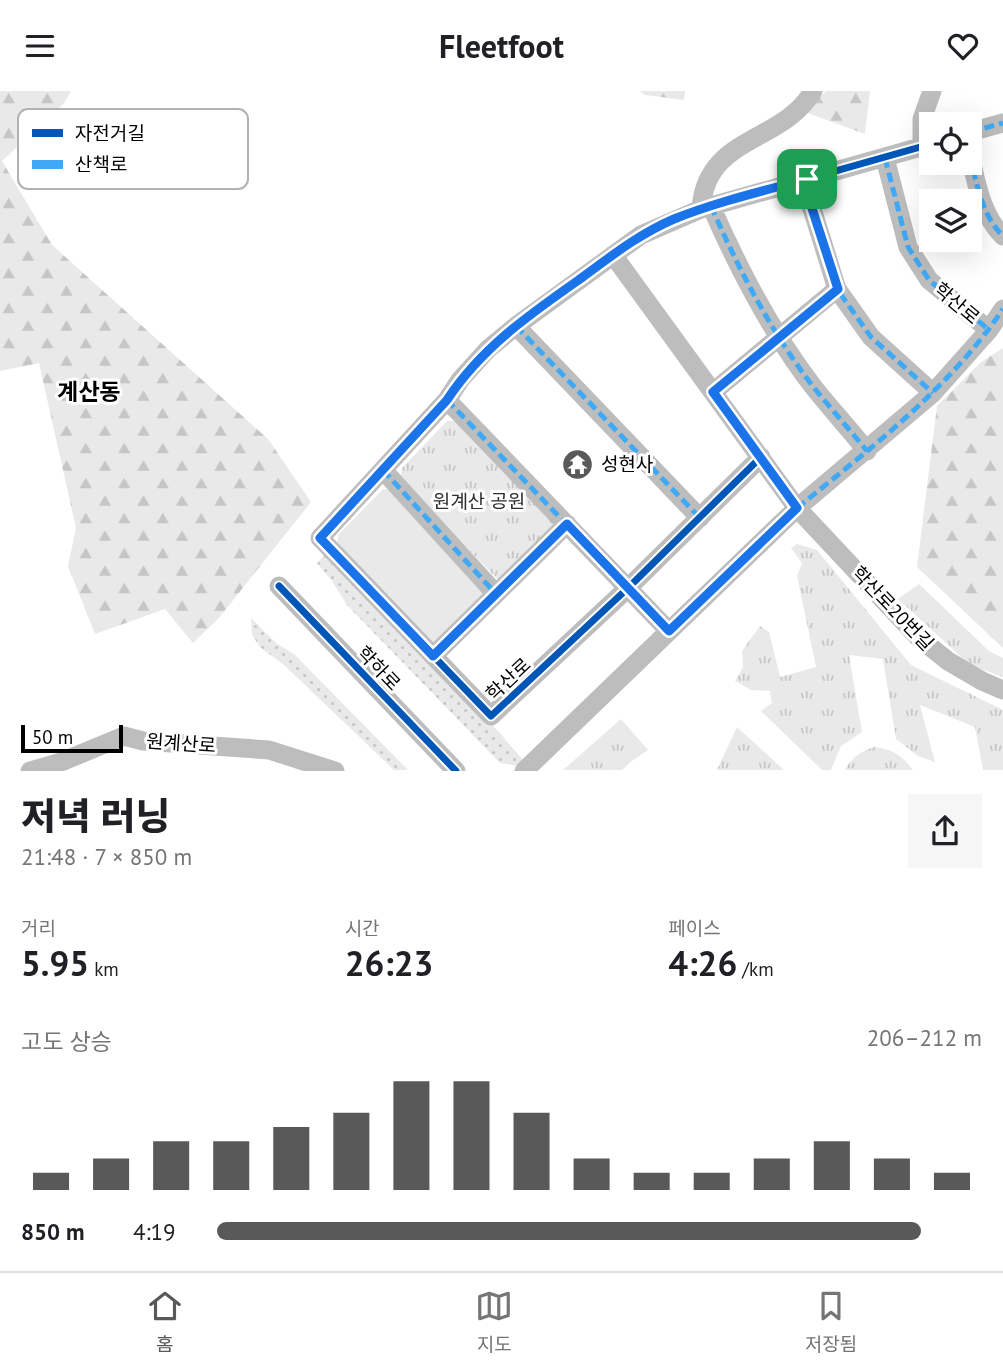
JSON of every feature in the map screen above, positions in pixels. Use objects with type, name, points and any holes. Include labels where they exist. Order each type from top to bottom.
[{"type":"street","points":[[813,91],[807,101],[784,122],[744,142],[722,160],[707,179],[702,192],[706,208],[780,337],[813,387],[867,451]]},
{"type":"street","name":"학산로","points":[[924,112],[932,91]]},
{"type":"street","points":[[982,129],[1003,123]]},
{"type":"street","name":"학산로","points":[[629,587],[491,716],[320,538],[383,470],[415,424],[447,400],[460,380],[488,349],[516,325],[641,235],[706,208],[919,147]]},
{"type":"street","name":"학산로","points":[[884,158],[908,247],[929,280],[989,330]]},
{"type":"street","points":[[974,175],[992,226],[1003,236]]},
{"type":"street","points":[[807,179],[809,199],[838,289],[872,337],[933,393]]},
{"type":"street","points":[[612,255],[797,508]]},
{"type":"street","points":[[713,392],[838,289]]},
{"type":"street","name":"학산로","points":[[524,771],[797,508],[933,393],[989,330],[1003,309]]},
{"type":"street","points":[[516,325],[700,517]]},
{"type":"street","points":[[447,400],[669,631]]},
{"type":"street","points":[[629,587],[761,457]]},
{"type":"street","points":[[383,470],[496,594]]},
{"type":"street","name":"학산로20번길","points":[[797,508],[918,636],[948,661],[1003,690]]},
{"type":"street","points":[[433,656],[567,524]]},
{"type":"street","name":"학하로","points":[[279,586],[456,771]]},
{"type":"street","name":"원계산로","points":[[30,771],[61,762],[124,736],[143,741],[269,750],[335,771]]},
{"type":"green space","points":[[0,91],[71,91],[58,109],[18,109],[18,146],[2,161],[18,189],[52,245],[268,439],[311,502],[219,618],[193,643],[165,609],[95,634],[68,566],[76,528],[39,363],[0,371]]},
{"type":"green space","points":[[640,91],[685,91],[684,100],[645,95]]},
{"type":"green space","points":[[826,91],[870,91],[865,134],[805,112]]},
{"type":"green space","points":[[1003,348],[1003,648],[917,567],[937,406],[981,362]]},
{"type":"green space","name":"원계산 공원","points":[[447,421],[458,421],[558,524],[498,580],[401,479],[401,469]]},
{"type":"green space","points":[[383,489],[392,490],[487,591],[440,643],[430,644],[337,545],[338,535]]},
{"type":"green space","points":[[797,544],[817,550],[911,665],[1003,710],[1003,770],[983,770],[975,727],[920,705],[935,762],[918,756],[896,739],[883,659],[849,655],[862,732],[841,746],[831,770],[822,770],[761,711],[772,703],[770,691],[751,690],[735,681],[743,667],[742,651],[760,626],[769,632],[780,677],[816,667],[797,576],[802,563],[791,548]]},
{"type":"green space","points":[[324,555],[499,732],[522,759],[519,766],[500,763],[347,605],[317,563]]},
{"type":"green space","points":[[919,584],[989,651],[1003,658],[1003,677],[970,665],[898,599]]},
{"type":"green space","points":[[251,618],[276,643],[294,654],[408,770],[394,770],[284,665],[260,647],[252,635]]},
{"type":"green space","points":[[621,719],[648,750],[622,770],[563,770]]},
{"type":"green space","points":[[737,727],[784,770],[717,770]]},
{"type":"green space","points":[[874,747],[896,754],[913,770],[845,770],[857,755]]},
{"type":"marked path","points":[[982,129],[1003,123]]},
{"type":"marked path","points":[[885,158],[908,247],[929,280],[989,330]]},
{"type":"marked path","points":[[975,175],[985,209],[1003,236]]},
{"type":"marked path","points":[[807,179],[809,199],[837,289],[871,337],[933,393]]},
{"type":"marked path","points":[[711,206],[745,278],[799,368],[867,451]]},
{"type":"marked path","points":[[713,392],[837,289]]},
{"type":"marked path","points":[[797,508],[880,440],[934,391],[982,338],[1003,309]]},
{"type":"marked path","points":[[516,326],[700,518]]},
{"type":"marked path","points":[[447,400],[669,631]]},
{"type":"marked path","points":[[383,470],[496,594]]},
{"type":"marked path","points":[[433,656],[567,524]]},
{"type":"cycle path","points":[[761,457],[629,587],[491,716],[320,538],[447,400],[460,380],[488,349],[641,235],[701,209],[919,147]]},
{"type":"cycle path","points":[[279,586],[456,771]]},
{"type":"place","name":"성현사","points":[[578,464]]},
{"type":"district","name":"계산동","points":[[89,391]]},
{"type":"route","points":[[807,179],[809,199],[838,289],[713,392],[797,508],[669,631],[567,524],[433,656],[320,538],[447,400],[460,380],[488,349],[516,325],[641,235],[701,209],[807,179]]}]
